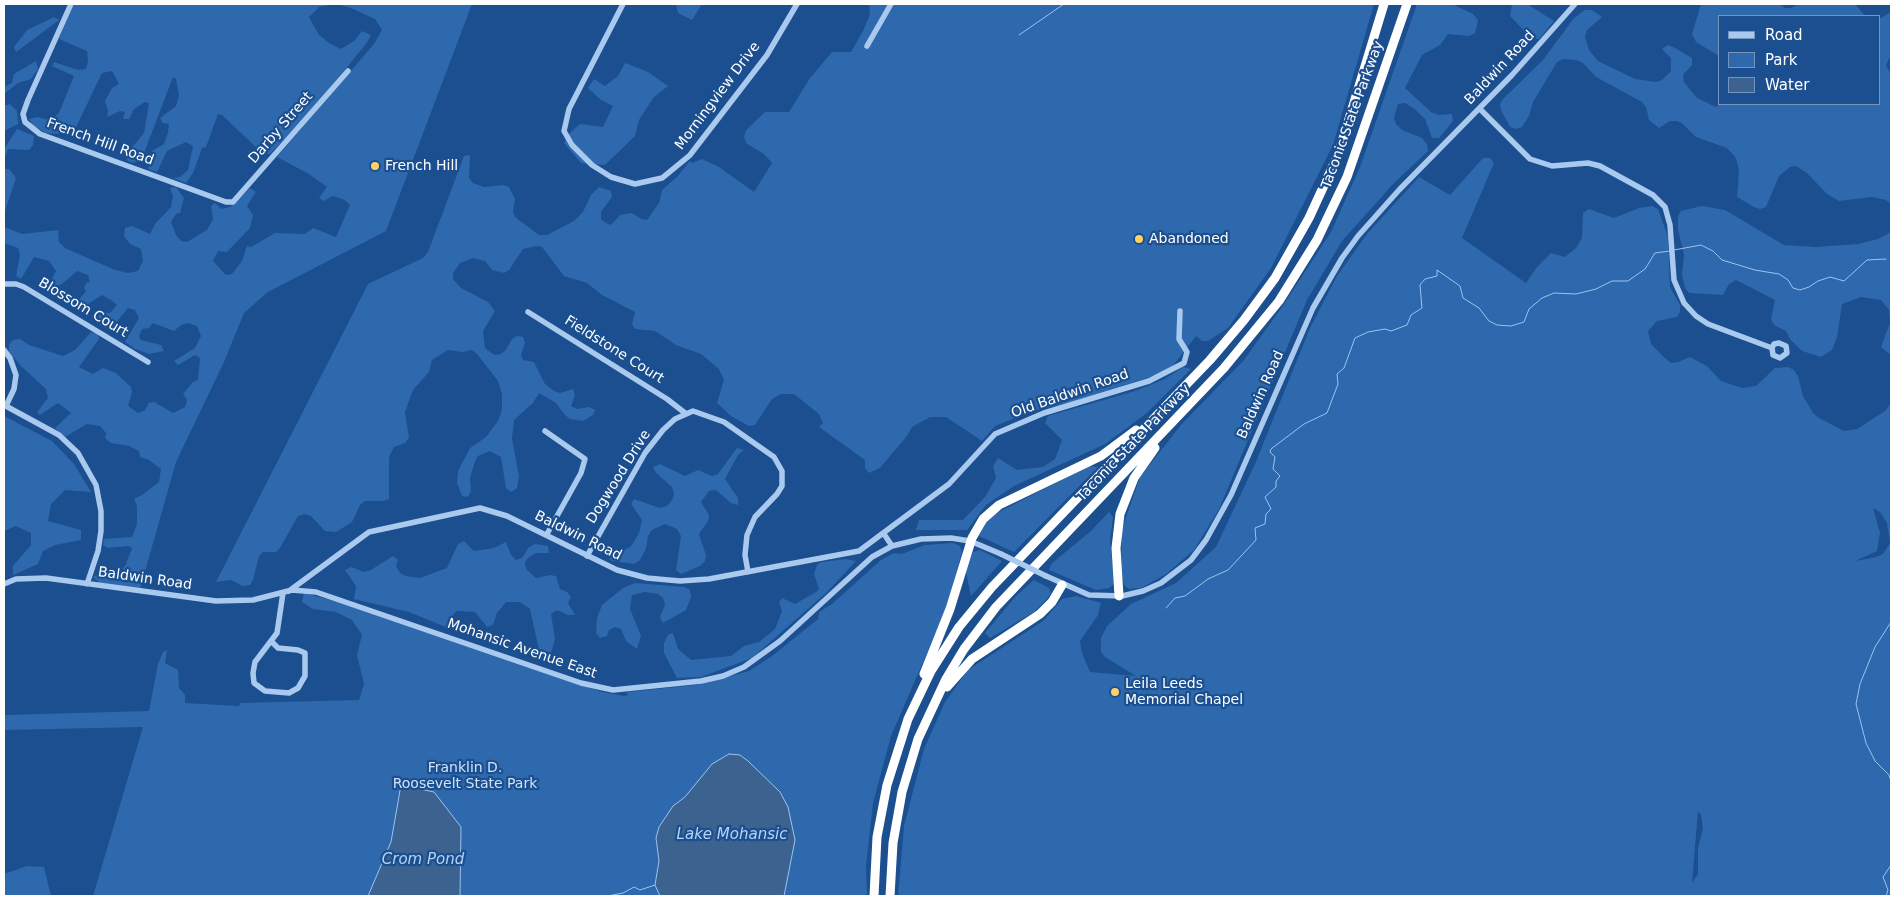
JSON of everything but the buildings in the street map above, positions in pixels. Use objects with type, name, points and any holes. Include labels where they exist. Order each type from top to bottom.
[{"type":"highway","name":"Taconic State Parkway","points":[[874,896],[880,820],[896,752],[923,687],[949,642],[970,613],[1010,567],[1174,398],[1244,320],[1275,278],[1301,233],[1324,187],[1344,139],[1384,4]]},
{"type":"highway","name":"Taconic State Parkway","points":[[890,896],[891,861],[898,809],[906,775],[923,726],[955,664],[990,614],[1188,406],[1258,329],[1289,286],[1317,240],[1354,161],[1407,4]]},
{"type":"highway","points":[[896,752],[911,701],[953,601],[970,541],[980,522],[992,510],[1100,456],[1121,442],[1174,398]]},
{"type":"highway","points":[[1119,596],[1116,542],[1125,497],[1145,460],[1188,406]]},
{"type":"highway","points":[[923,726],[951,681],[965,664],[1037,617],[1049,605],[1062,584]]},
{"type":"street","name":"French Hill Road","points":[[71,4],[28,100],[23,114],[24,122],[40,134],[226,202],[234,202]]},
{"type":"street","name":"Morningview Drive","points":[[623,4],[569,110],[564,131],[572,145],[592,165],[611,177],[635,184],[662,178],[690,155],[757,68],[798,4]]},
{"type":"street","points":[[867,46],[892,4]]},
{"type":"street","name":"Baldwin Road","points":[[892,546],[934,538],[970,541],[1089,595],[1119,596],[1143,591],[1168,580],[1185,566],[1206,540],[1231,495],[1313,308],[1342,258],[1358,236],[1399,190],[1512,76],[1575,4]]},
{"type":"street","name":"Darby Street","points":[[234,202],[348,71]]},
{"type":"street","points":[[1480,109],[1530,159],[1552,166],[1588,163],[1600,166],[1653,195],[1665,207],[1670,225],[1674,280],[1684,303],[1696,316],[1708,324],[1772,348]]},
{"type":"street","name":"Blossom Court","points":[[4,284],[16,284],[24,287],[148,362]]},
{"type":"street","name":"Old Baldwin Road","points":[[865,548],[949,484],[995,434],[1044,413],[1149,381],[1184,363],[1187,352],[1180,339],[1180,311]]},
{"type":"street","name":"Fieldstone Court","points":[[528,312],[668,399],[685,413]]},
{"type":"street","points":[[4,350],[10,358],[16,375],[14,389],[5,406],[59,435],[78,453],[96,485],[101,511],[101,531],[98,551],[87,584]]},
{"type":"street","points":[[685,413],[693,411],[724,422],[774,457],[780,464],[783,478],[782,486],[772,500],[755,517],[747,535],[745,556],[748,572]]},
{"type":"street","name":"Dogwood Drive","points":[[586,556],[645,453],[663,430],[685,413]]},
{"type":"street","points":[[545,431],[585,459],[581,472],[547,534]]},
{"type":"street","name":"Baldwin Road","points":[[4,584],[16,579],[34,578],[216,601],[253,600],[285,592],[316,573],[358,539],[383,528],[471,509],[485,508],[547,534],[586,556],[617,570],[647,578],[698,580],[851,554],[865,548]]},
{"type":"street","points":[[884,534],[892,546]]},
{"type":"street","name":"Mohansic Avenue East","points":[[285,592],[307,591],[327,595],[590,686],[622,690],[701,681],[723,676],[744,667],[776,645],[872,557],[892,546]]},
{"type":"street","points":[[865,548],[872,557]]},
{"type":"street","points":[[272,642],[278,648],[298,650],[305,653],[305,676],[298,688],[289,693],[265,691],[254,683],[255,662],[277,633],[285,592]]},
{"type":"green space","points":[[73,4],[337,4],[319,7],[309,17],[319,35],[341,49],[354,41],[362,31],[371,35],[366,44],[306,117],[270,154],[261,152],[222,115],[218,114],[206,147],[202,148],[193,173],[186,183],[173,178],[180,177],[188,170],[193,146],[186,142],[167,151],[157,172],[148,169],[149,165],[154,161],[150,156],[152,151],[164,144],[168,132],[169,124],[163,123],[160,118],[176,106],[179,95],[176,79],[173,77],[141,161],[132,163],[127,160],[130,150],[144,133],[149,103],[145,102],[134,109],[129,119],[123,119],[125,112],[120,111],[107,117],[108,111],[105,101],[112,88],[119,84],[112,71],[102,73],[76,127],[58,134],[46,133],[34,126],[29,119],[37,117],[50,120],[59,113],[74,76],[52,66],[54,62],[78,70],[86,69],[88,61],[87,51],[59,39]]},
{"type":"green space","points":[[337,4],[472,4],[386,231],[268,292],[244,313],[224,362],[176,462],[140,589],[100,583],[93,577],[100,573],[120,573],[126,564],[132,548],[128,546],[108,548],[103,545],[104,539],[132,537],[137,524],[137,506],[134,499],[159,482],[161,469],[149,460],[140,457],[139,451],[129,446],[111,443],[105,438],[106,433],[100,426],[87,424],[65,437],[55,428],[71,413],[58,403],[40,415],[37,412],[48,398],[46,389],[9,352],[9,345],[13,340],[20,339],[29,345],[63,356],[75,350],[91,332],[98,334],[99,339],[79,367],[93,374],[103,368],[116,373],[131,387],[132,392],[128,406],[138,413],[145,410],[149,403],[154,402],[173,413],[185,407],[187,400],[183,394],[193,382],[198,380],[200,358],[195,355],[178,365],[174,361],[195,348],[201,336],[197,326],[188,323],[181,325],[174,331],[153,323],[149,328],[142,329],[139,336],[141,340],[161,345],[164,351],[149,354],[135,349],[125,342],[139,318],[135,310],[128,308],[115,324],[105,328],[97,322],[100,312],[110,313],[117,305],[111,300],[102,295],[88,304],[83,313],[76,310],[75,305],[86,291],[84,288],[86,283],[90,282],[88,275],[77,271],[62,284],[53,288],[48,285],[48,280],[52,279],[56,271],[49,261],[34,257],[21,279],[16,276],[20,255],[18,248],[4,243],[4,227],[22,234],[58,230],[59,242],[65,248],[115,270],[128,273],[138,271],[143,261],[141,249],[130,244],[124,236],[125,228],[132,226],[150,234],[155,224],[171,207],[173,196],[170,188],[176,187],[184,198],[180,213],[176,214],[171,222],[176,235],[181,241],[187,242],[207,230],[213,219],[211,206],[215,203],[221,209],[230,207],[250,188],[256,192],[247,206],[253,215],[250,228],[227,252],[218,251],[213,261],[226,275],[232,274],[242,261],[247,246],[251,247],[275,233],[305,234],[313,228],[336,237],[350,205],[345,200],[333,196],[324,201],[319,198],[327,187],[309,174],[277,157],[374,44],[382,30],[375,19]]},
{"type":"green space","points":[[676,4],[702,4],[692,20],[678,13]]},
{"type":"green space","points":[[869,4],[1374,4],[1333,145],[1271,268],[1228,328],[1208,341],[1202,341],[1196,336],[1172,367],[1156,375],[1072,402],[1033,411],[995,426],[982,441],[946,417],[930,417],[912,427],[907,436],[880,468],[869,473],[865,468],[865,460],[819,427],[823,423],[819,414],[794,394],[781,394],[772,399],[755,425],[749,426],[731,416],[717,403],[724,380],[719,369],[701,354],[676,345],[655,331],[635,329],[632,324],[635,312],[602,295],[587,283],[564,276],[542,247],[536,246],[523,249],[509,270],[504,273],[492,270],[485,261],[473,258],[460,263],[453,273],[453,279],[461,288],[488,302],[495,311],[483,331],[485,348],[494,355],[501,354],[506,350],[512,339],[517,336],[523,337],[525,343],[521,355],[523,360],[534,362],[545,384],[554,391],[560,393],[573,389],[575,395],[571,406],[577,409],[589,407],[595,410],[593,415],[583,421],[570,419],[556,403],[539,393],[533,403],[514,420],[512,439],[519,476],[517,488],[511,492],[506,488],[501,457],[490,451],[478,456],[470,478],[471,491],[468,497],[462,496],[457,483],[458,471],[470,448],[486,437],[498,421],[502,410],[502,394],[498,381],[477,354],[472,350],[462,352],[448,350],[432,360],[429,372],[413,390],[405,412],[409,438],[405,443],[394,447],[389,457],[389,499],[365,501],[360,505],[352,522],[336,532],[325,531],[311,516],[305,514],[298,516],[280,548],[276,552],[263,552],[259,556],[250,585],[243,586],[231,580],[216,582],[368,284],[423,258],[428,252],[464,156],[470,155],[469,178],[473,183],[484,187],[503,185],[509,187],[515,199],[513,211],[515,217],[539,235],[547,235],[574,221],[583,212],[591,195],[599,187],[611,191],[612,197],[601,212],[601,219],[606,223],[611,225],[620,215],[632,213],[641,219],[647,220],[659,203],[662,190],[677,177],[690,161],[692,163],[702,159],[719,167],[754,192],[772,163],[764,154],[746,143],[744,137],[746,130],[765,112],[789,112],[810,78],[832,52],[851,52],[870,14]]},
{"type":"green space","points":[[1417,4],[1452,4],[1473,14],[1478,20],[1475,33],[1469,36],[1448,34],[1440,45],[1422,55],[1405,88],[1431,112],[1438,115],[1452,114],[1453,121],[1439,138],[1432,138],[1425,119],[1416,110],[1405,103],[1398,104],[1394,118],[1396,124],[1402,130],[1422,138],[1427,144],[1428,151],[1394,183],[1342,241],[1307,300],[1219,509],[1194,550],[1166,574],[1141,588],[1129,589],[1124,585],[1121,572],[1122,529],[1140,477],[1181,425],[1244,360],[1282,307],[1331,232],[1360,167]]},
{"type":"green space","points":[[1512,4],[1527,4],[1554,21],[1539,39],[1532,39],[1510,16]]},
{"type":"green space","points":[[1701,4],[1779,4],[1785,8],[1791,8],[1799,4],[1855,4],[1864,15],[1718,15],[1718,55],[1696,42],[1692,34]]},
{"type":"green space","points":[[1585,10],[1592,10],[1602,17],[1587,30],[1585,37],[1589,50],[1598,61],[1635,79],[1656,82],[1662,80],[1671,71],[1671,58],[1662,49],[1668,45],[1692,58],[1692,65],[1683,75],[1684,82],[1697,98],[1716,107],[1719,105],[1880,105],[1880,18],[1891,12],[1891,55],[1886,65],[1891,75],[1891,204],[1886,200],[1872,197],[1839,201],[1827,194],[1807,173],[1796,166],[1790,167],[1779,176],[1766,207],[1760,209],[1754,207],[1737,197],[1739,170],[1736,158],[1727,148],[1696,137],[1682,123],[1676,121],[1670,121],[1659,128],[1649,120],[1646,107],[1642,102],[1596,77],[1583,63],[1576,60],[1563,59],[1557,62],[1533,102],[1529,116],[1522,127],[1516,129],[1510,127],[1500,104],[1543,60],[1574,18]]},
{"type":"green space","points":[[54,17],[59,20],[16,52],[14,47],[27,30]]},
{"type":"green space","points":[[36,61],[38,69],[31,79],[18,83],[4,94],[4,87],[12,83],[14,74]]},
{"type":"green space","points":[[625,63],[648,72],[668,86],[654,97],[639,120],[635,136],[605,165],[581,163],[564,143],[570,133],[580,124],[603,127],[613,106],[601,100],[588,88],[594,79],[605,86],[618,76]]},
{"type":"green space","points":[[10,104],[17,111],[18,124],[4,131],[4,106]]},
{"type":"green space","points":[[17,129],[34,136],[33,145],[29,150],[8,149],[4,160],[4,149]]},
{"type":"green space","points":[[1483,158],[1490,158],[1494,163],[1462,238],[1526,283],[1537,267],[1551,253],[1565,257],[1576,248],[1582,238],[1583,213],[1589,209],[1614,218],[1639,208],[1652,206],[1658,209],[1668,237],[1670,287],[1680,305],[1680,312],[1677,317],[1657,321],[1648,331],[1651,344],[1666,359],[1671,363],[1690,357],[1707,366],[1721,381],[1742,388],[1756,386],[1775,368],[1788,367],[1794,370],[1798,376],[1803,396],[1813,413],[1844,431],[1857,429],[1885,411],[1891,403],[1891,896],[898,896],[904,826],[924,749],[945,702],[968,670],[1043,621],[1062,599],[1076,596],[1101,603],[1098,615],[1080,641],[1082,653],[1090,672],[1136,676],[1105,657],[1101,652],[1101,638],[1107,626],[1131,604],[1176,583],[1216,547],[1255,464],[1310,328],[1337,276],[1367,234],[1419,177],[1450,195]],"holes":[[[1873,508],[1880,512],[1887,523],[1890,543],[1883,554],[1855,561],[1877,551],[1880,533]],[[1698,811],[1701,815],[1703,829],[1698,848],[1698,874],[1692,883]]]},
{"type":"green space","points":[[4,169],[9,169],[16,178],[4,214]]},
{"type":"green space","points":[[1702,206],[1725,210],[1784,245],[1816,247],[1858,244],[1878,239],[1891,232],[1891,355],[1881,347],[1890,323],[1889,310],[1881,300],[1861,297],[1842,304],[1837,337],[1832,350],[1821,357],[1802,351],[1790,339],[1786,331],[1774,325],[1771,319],[1775,300],[1736,280],[1729,284],[1723,295],[1689,293],[1685,288],[1682,275],[1684,255],[1678,229],[1678,216],[1681,211]]},
{"type":"green space","points":[[1183,367],[1191,369],[1147,413],[1105,444],[1014,486],[986,505],[967,530],[916,530],[919,520],[963,520],[985,497],[996,478],[993,466],[998,458],[1017,470],[1043,467],[1055,459],[1062,440],[1045,423],[1048,416],[1135,391],[1165,379]]},
{"type":"green space","points":[[4,416],[52,441],[74,464],[91,492],[65,490],[51,504],[48,521],[81,530],[81,540],[55,545],[43,551],[38,564],[13,575],[13,566],[31,545],[31,533],[16,526],[4,531]]},
{"type":"green space","points":[[737,448],[744,450],[738,455],[725,479],[738,498],[738,505],[731,503],[716,490],[709,491],[701,502],[709,515],[708,521],[699,534],[706,555],[705,561],[700,566],[681,574],[676,570],[681,536],[677,529],[665,524],[652,530],[648,536],[646,549],[640,560],[634,564],[612,561],[607,556],[613,551],[627,549],[632,545],[639,533],[642,520],[631,504],[634,499],[660,508],[667,506],[672,500],[674,494],[672,487],[656,473],[653,467],[660,464],[685,476],[698,470],[712,476],[718,474]]},
{"type":"green space","points":[[1089,466],[1098,467],[1014,552],[979,536],[987,520],[997,513]]},
{"type":"green space","points":[[1109,512],[1113,517],[1110,540],[1114,584],[1109,588],[1096,590],[1049,570],[1051,564],[1091,531]]},
{"type":"green space","points":[[464,541],[474,551],[494,548],[506,542],[511,555],[516,560],[522,558],[529,547],[535,544],[548,546],[549,553],[536,553],[529,557],[525,562],[526,569],[536,578],[550,575],[556,576],[560,589],[567,592],[571,597],[568,603],[575,615],[568,615],[557,610],[551,614],[555,639],[551,653],[544,654],[539,650],[530,609],[520,602],[506,602],[497,613],[493,625],[487,627],[475,612],[456,611],[452,617],[453,630],[409,612],[354,599],[356,586],[345,570],[351,567],[364,572],[371,570],[393,556],[398,560],[396,566],[400,573],[420,578],[447,568],[458,544]]},
{"type":"green space","name":"Franklin D. Roosevelt State Park","points":[[953,543],[960,546],[962,552],[947,607],[891,736],[873,803],[866,866],[867,896],[93,896],[143,727],[4,730],[4,715],[149,711],[158,664],[163,652],[167,650],[165,663],[178,670],[179,688],[185,695],[185,703],[239,706],[240,703],[359,700],[364,684],[357,655],[362,635],[352,620],[336,612],[313,609],[302,602],[304,593],[346,604],[602,692],[624,696],[629,695],[627,692],[696,685],[749,671],[772,656],[818,619],[819,612],[832,604],[881,560],[894,553],[902,554],[925,545]]},
{"type":"green space","points":[[980,550],[1002,561],[971,596],[966,572],[973,552]]},
{"type":"green space","points":[[846,559],[856,561],[826,593],[752,658],[701,677],[677,678],[664,653],[664,643],[668,635],[673,633],[678,649],[691,660],[731,656],[744,646],[759,642],[775,629],[782,611],[779,602],[782,598],[795,604],[819,589],[814,574],[817,565],[821,562]]},
{"type":"green space","points":[[1034,580],[1049,588],[1051,593],[1048,598],[1034,612],[990,638],[985,633],[1016,596]]},
{"type":"green space","points":[[635,583],[684,587],[690,590],[691,597],[686,610],[663,623],[660,617],[665,605],[663,598],[658,594],[645,592],[632,595],[630,609],[641,636],[637,649],[626,641],[621,629],[615,627],[609,630],[607,636],[600,638],[596,633],[597,618],[602,605],[623,588]]},
{"type":"green space","points":[[27,866],[44,867],[51,896],[4,896],[4,874]]},
{"type":"water","name":"Lake Mohansic","points":[[729,754],[740,755],[748,761],[780,792],[788,807],[795,840],[784,896],[660,896],[655,885],[659,861],[656,838],[659,827],[673,806],[685,797],[712,764]]},
{"type":"water","name":"Crom Pond","points":[[401,785],[434,792],[461,827],[460,896],[368,896],[391,842]]},
{"type":"waterway","points":[[1019,35],[1064,4]]},
{"type":"waterway","points":[[1674,250],[1701,245],[1713,251],[1722,260],[1755,270],[1779,274],[1788,280],[1793,288],[1800,290],[1830,277],[1844,281],[1867,260],[1886,259]]},
{"type":"waterway","points":[[1166,608],[1175,598],[1185,596],[1208,579],[1228,570],[1256,540],[1255,528],[1265,524],[1266,514],[1271,509],[1265,497],[1276,487],[1276,481],[1280,476],[1273,469],[1275,457],[1270,452],[1271,449],[1304,424],[1327,413],[1338,384],[1337,374],[1344,368],[1355,338],[1368,332],[1385,329],[1391,331],[1407,325],[1411,315],[1422,308],[1420,285],[1425,279],[1437,276],[1437,270],[1460,286],[1463,298],[1479,308],[1489,321],[1497,325],[1511,326],[1524,322],[1529,309],[1542,298],[1554,293],[1576,294],[1596,289],[1612,281],[1628,281],[1645,269],[1655,253],[1670,251]]},
{"type":"waterway","points":[[1891,622],[1875,647],[1860,684],[1856,704],[1866,743],[1875,761],[1889,775],[1891,781]]},
{"type":"waterway","points":[[1886,896],[1888,890],[1883,877],[1891,865]]},
{"type":"waterway","points":[[608,896],[623,893],[634,887],[640,890],[655,885]]},
{"type":"place","name":"French Hill","points":[[375,166]]},
{"type":"place","name":"Abandoned","points":[[1139,239]]},
{"type":"place","name":"Leila Leeds Memorial Chapel","points":[[1115,692]]}]
